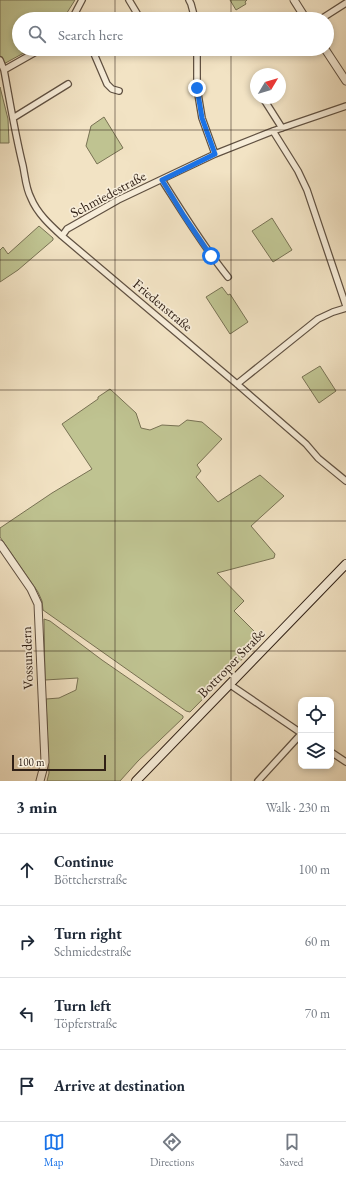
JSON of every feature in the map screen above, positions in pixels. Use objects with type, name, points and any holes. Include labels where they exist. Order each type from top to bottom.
[{"type":"main road","name":"Bottroper Straße","points":[[136,781],[346,564]]},
{"type":"street","points":[[76,12],[82,0]]},
{"type":"street","points":[[129,0],[137,12]]},
{"type":"street","points":[[189,0],[193,12]]},
{"type":"street","points":[[294,0],[302,12]]},
{"type":"street","points":[[332,12],[346,3]]},
{"type":"street","points":[[4,70],[29,56]]},
{"type":"street","points":[[95,56],[107,84],[112,89],[119,91]]},
{"type":"street","points":[[197,56],[197,88],[202,118],[215,154]]},
{"type":"street","points":[[330,56],[346,81]]},
{"type":"street","name":"Friedenstraße","points":[[0,60],[4,70],[19,150],[30,198],[38,212],[62,236],[237,384],[306,444],[318,458],[346,480]]},
{"type":"street","points":[[13,118],[68,84]]},
{"type":"street","points":[[267,104],[282,128]]},
{"type":"street","name":"Schmiedestraße","points":[[62,236],[67,229],[118,200],[215,154],[273,131],[346,106]]},
{"type":"street","points":[[237,384],[318,320],[346,307],[307,190],[298,171],[273,131]]},
{"type":"street","points":[[162,180],[211,256],[228,277]]},
{"type":"street","name":"Vossundern","points":[[0,544],[31,589],[38,604],[45,762],[40,781]]},
{"type":"street","points":[[229,684],[300,733]]},
{"type":"street","points":[[258,781],[298,737]]},
{"type":"street","points":[[334,754],[346,762]]},
{"type":"green space","points":[[0,0],[75,0],[67,12],[12,12],[12,56],[18,56],[0,66]]},
{"type":"green space","points":[[230,0],[247,0],[245,2],[246,4],[236,10]]},
{"type":"green space","points":[[0,87],[8,119],[9,143],[0,143]]},
{"type":"green space","points":[[104,117],[123,148],[97,164],[86,146],[91,126]]},
{"type":"green space","points":[[272,218],[292,250],[273,262],[252,231]]},
{"type":"green space","points":[[39,226],[53,238],[53,240],[18,270],[0,282],[0,250],[3,247],[8,254]]},
{"type":"green space","points":[[222,287],[228,295],[230,294],[248,322],[230,334],[206,297]]},
{"type":"green space","points":[[320,366],[336,391],[319,403],[302,377]]},
{"type":"green space","points":[[110,389],[136,413],[141,428],[150,430],[162,425],[179,426],[187,420],[202,422],[222,439],[197,465],[201,471],[196,477],[218,502],[260,475],[284,496],[251,526],[275,554],[274,558],[217,573],[244,601],[234,611],[262,639],[190,712],[186,711],[43,610],[42,601],[38,592],[0,537],[0,528],[52,493],[92,469],[62,424]]},
{"type":"green space","points":[[44,619],[50,621],[102,660],[183,716],[183,718],[138,761],[120,781],[47,781],[49,773],[46,699],[59,698],[76,690],[78,678],[45,680]]},
{"type":"route","points":[[197,88],[202,118],[215,154],[162,180],[211,256]]}]
